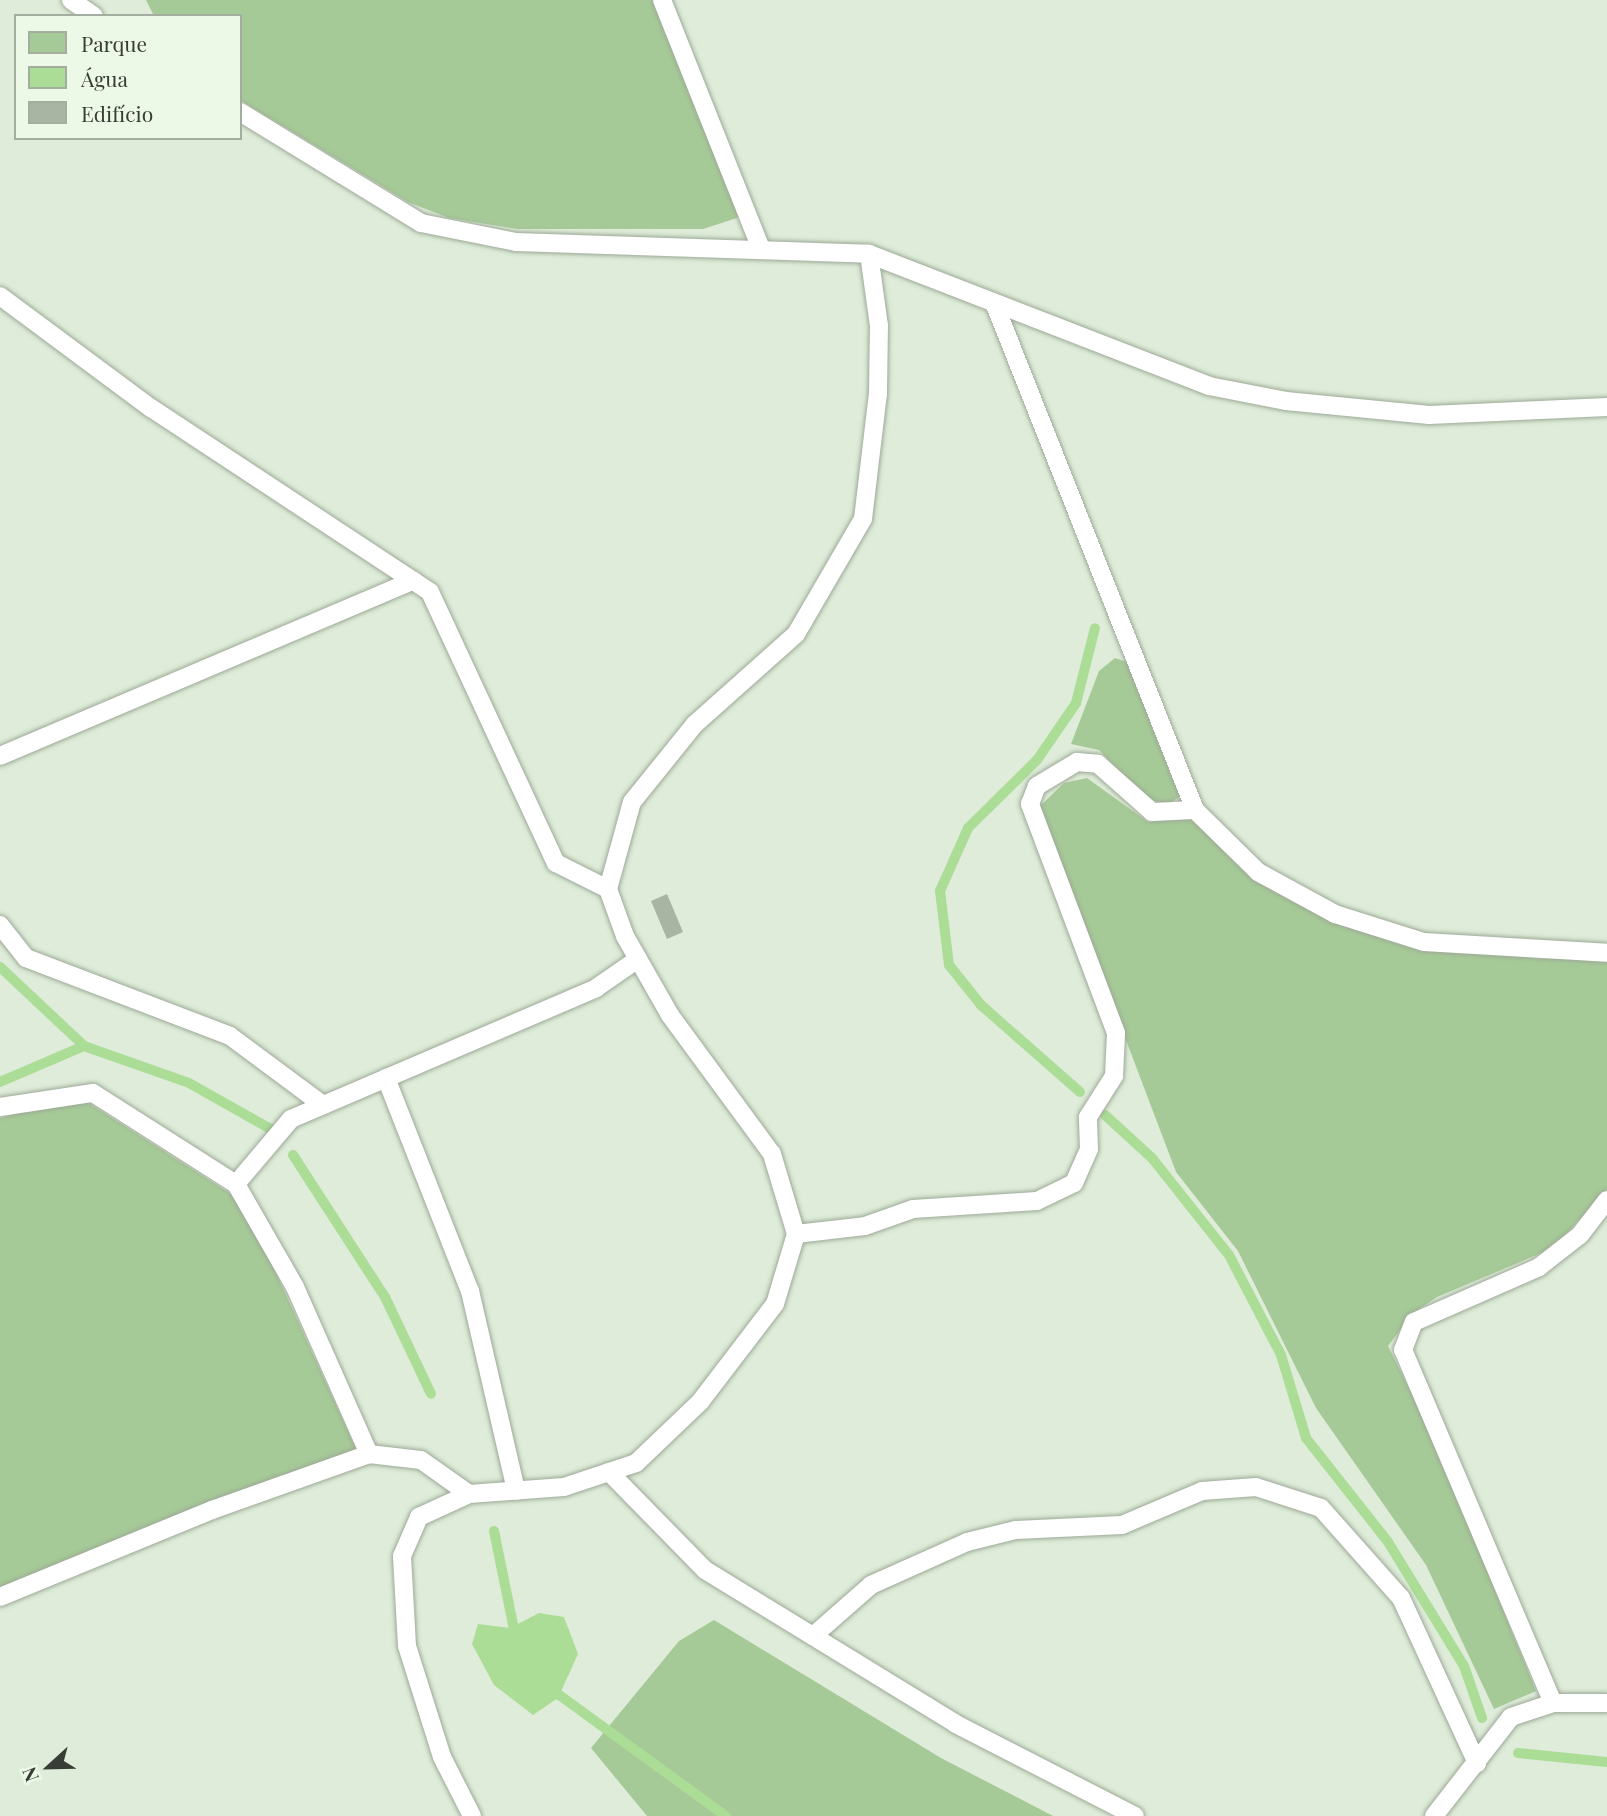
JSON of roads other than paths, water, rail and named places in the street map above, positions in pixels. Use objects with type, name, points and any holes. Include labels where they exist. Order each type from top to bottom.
[{"type":"lane","points":[[72,0],[91,14]]},
{"type":"lane","points":[[662,0],[761,249]]},
{"type":"lane","points":[[242,113],[421,223],[516,242],[869,254],[1209,386],[1286,401],[1429,415],[1607,407]]},
{"type":"lane","points":[[472,1816],[442,1757],[407,1646],[402,1556],[419,1517],[469,1494],[564,1488],[636,1463],[700,1402],[775,1304],[796,1234],[772,1154],[670,1014],[638,959],[608,889],[632,802],[695,723],[796,634],[863,519],[878,394],[879,326],[869,254]]},
{"type":"lane","points":[[0,296],[151,408],[429,592],[556,863],[608,889]]},
{"type":"lane","points":[[995,305],[1195,810],[1258,872],[1335,914],[1424,942],[1607,953]]},
{"type":"lane","points":[[0,756],[413,581]]},
{"type":"lane","points":[[796,1234],[865,1226],[913,1209],[1037,1200],[1074,1183],[1089,1149],[1088,1117],[1114,1076],[1116,1033],[1030,804],[1037,786],[1077,762],[1098,764],[1152,812],[1195,810]]},
{"type":"lane","points":[[0,925],[26,958],[230,1036],[323,1105]]},
{"type":"lane","points":[[236,1184],[291,1119],[596,988],[638,959]]},
{"type":"lane","points":[[386,1078],[470,1291],[516,1490]]},
{"type":"lane","points":[[0,1107],[93,1093],[236,1184],[295,1287],[369,1454]]},
{"type":"lane","points":[[1553,1703],[1403,1350],[1414,1322],[1539,1267],[1580,1235],[1607,1200]]},
{"type":"lane","points":[[0,1597],[212,1510],[369,1454],[421,1460],[469,1494]]},
{"type":"lane","points":[[609,1472],[705,1570],[956,1724],[1135,1816]]},
{"type":"lane","points":[[813,1636],[871,1585],[967,1542],[1016,1531],[1122,1525],[1202,1491],[1256,1488],[1321,1508],[1401,1598],[1477,1763]]},
{"type":"lane","points":[[1434,1816],[1511,1717],[1553,1703],[1607,1703]]},
{"type":"water","points":[[539,1613],[564,1617],[578,1654],[558,1698],[533,1715],[494,1685],[472,1644],[478,1624],[510,1628]]},
{"type":"waterway","points":[[1080,1092],[981,1005],[949,965],[940,891],[968,828],[1037,760],[1076,703],[1095,628]]},
{"type":"waterway","points":[[0,967],[84,1046]]},
{"type":"waterway","points":[[0,1082],[84,1046],[189,1083],[269,1128]]},
{"type":"waterway","points":[[1105,1115],[1152,1158],[1229,1255],[1281,1355],[1306,1438],[1388,1542],[1464,1666],[1482,1718]]},
{"type":"waterway","points":[[293,1155],[385,1297],[431,1394]]},
{"type":"waterway","points":[[494,1531],[516,1639]]},
{"type":"waterway","points":[[551,1689],[726,1816]]},
{"type":"waterway","points":[[1518,1753],[1607,1762]]}]
